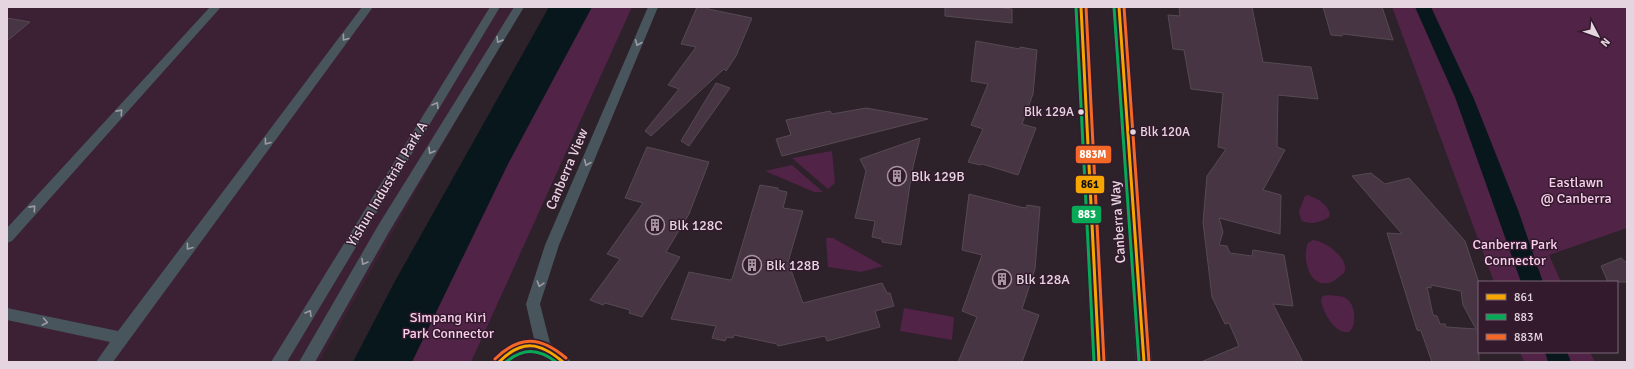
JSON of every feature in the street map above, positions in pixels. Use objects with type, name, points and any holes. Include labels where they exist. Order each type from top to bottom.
[{"type":"street","points":[[7,237],[216,7]]},
{"type":"street","points":[[104,362],[368,7]]},
{"type":"street","name":"Yishun Industrial Park A","points":[[279,362],[495,7]]},
{"type":"street","name":"Yishun Industrial Park A","points":[[307,362],[384,228],[519,7]]},
{"type":"street","name":"Canberra View","points":[[544,347],[533,304],[550,252],[653,7]]},
{"type":"street","name":"Canberra Way","points":[[1081,7],[1099,362]]},
{"type":"street","name":"Canberra Way","points":[[1119,7],[1144,362]]},
{"type":"street","points":[[7,314],[121,338]]},
{"type":"street","points":[[499,362],[510,352],[531,345],[544,347],[563,362]]},
{"type":"shaded area","points":[[7,7],[521,7],[319,362],[7,362]]},
{"type":"shaded area","points":[[549,7],[592,7],[508,164],[412,362],[353,362],[394,283]]},
{"type":"shaded area","points":[[1415,7],[1431,7],[1474,99],[1518,210],[1543,281],[1521,281],[1455,97]]},
{"type":"shaded area","points":[[1545,353],[1567,353],[1571,362],[1548,362]]},
{"type":"green space","name":"Simpang Kiri Park Connector","points":[[573,7],[632,7],[471,362],[387,362]]},
{"type":"green space","points":[[1392,7],[1627,7],[1627,228],[1549,255],[1561,281],[1494,281]]},
{"type":"green space","points":[[832,151],[835,183],[828,189],[792,158]]},
{"type":"green space","points":[[792,165],[823,192],[814,192],[765,171]]},
{"type":"green space","points":[[1308,195],[1319,200],[1326,206],[1330,213],[1329,217],[1315,223],[1308,223],[1301,220],[1299,211],[1305,196]]},
{"type":"green space","points":[[826,238],[833,238],[883,266],[861,272],[828,267]]},
{"type":"green space","points":[[1313,240],[1330,247],[1344,262],[1344,273],[1337,279],[1328,283],[1321,283],[1311,276],[1306,262],[1306,249],[1308,243]]},
{"type":"green space","points":[[1328,295],[1343,297],[1350,302],[1354,311],[1354,320],[1352,329],[1349,332],[1339,330],[1327,316],[1321,299],[1323,296]]},
{"type":"green space","points":[[904,308],[954,317],[952,340],[900,331]]},
{"type":"green space","points":[[1520,353],[1590,353],[1595,362],[1524,362]]},
{"type":"building","points":[[697,7],[708,7],[708,9],[752,18],[736,56],[726,71],[724,69],[651,136],[645,131],[679,89],[668,85],[696,47],[681,44]]},
{"type":"building","points":[[945,7],[994,7],[1012,9],[1012,23],[945,16]]},
{"type":"building","points":[[1179,7],[1252,7],[1263,62],[1311,67],[1318,99],[1278,95],[1277,147],[1285,150],[1263,190],[1281,195],[1280,234],[1219,218],[1223,232],[1219,245],[1227,246],[1230,253],[1252,256],[1253,250],[1284,255],[1293,306],[1273,304],[1303,362],[1201,362],[1239,346],[1229,323],[1225,324],[1212,297],[1203,222],[1207,176],[1226,149],[1218,147],[1223,93],[1191,89],[1184,50],[1173,49],[1168,15],[1180,16]]},
{"type":"building","points":[[1323,7],[1382,7],[1393,40],[1343,34],[1342,36],[1331,35]]},
{"type":"building","points":[[7,18],[30,22],[7,41]]},
{"type":"building","name":"Blk 129A","points":[[976,41],[1020,49],[1020,47],[1037,50],[1033,94],[1022,124],[1036,128],[1018,175],[982,164],[980,165],[968,162],[983,129],[971,125],[988,84],[971,81]]},
{"type":"building","points":[[716,83],[730,88],[689,146],[681,141]]},
{"type":"building","points":[[866,108],[928,119],[782,156],[776,139],[791,135],[786,120],[830,111],[832,114]]},
{"type":"building","points":[[920,138],[912,171],[901,245],[882,242],[882,239],[872,237],[875,221],[855,218],[866,171],[860,159]]},
{"type":"building","name":"Blk 128C","points":[[647,147],[709,162],[689,214],[666,252],[680,257],[642,317],[629,313],[630,310],[605,303],[603,305],[590,300],[620,259],[607,254],[643,203],[625,198]]},
{"type":"building","points":[[1371,173],[1385,184],[1409,178],[1465,241],[1478,281],[1479,362],[1432,362],[1421,331],[1417,330],[1387,233],[1402,234],[1352,176]],"holes":[[[1431,285],[1461,291],[1463,305],[1476,329],[1446,327],[1445,324],[1440,324],[1437,316],[1433,315],[1427,287],[1431,288]]]},
{"type":"building","name":"Blk 128B","points":[[760,185],[778,188],[778,190],[787,192],[783,208],[803,211],[788,262],[803,303],[882,283],[887,293],[890,293],[894,306],[875,311],[880,327],[827,341],[825,336],[778,346],[777,344],[734,335],[733,338],[727,337],[725,341],[712,338],[716,326],[671,319],[689,272],[730,280],[732,279]]},
{"type":"building","name":"Blk 128A","points":[[969,194],[1020,207],[1026,208],[1027,205],[1040,207],[1035,269],[1022,309],[1039,315],[1022,362],[958,362],[977,317],[962,311],[982,255],[962,250]]},
{"type":"building","points":[[1621,258],[1627,263],[1627,282],[1608,281],[1601,266]]},
{"type":"transit line","name":"883","points":[[1076,7],[1094,362]]},
{"type":"transit line","name":"861","points":[[1081,7],[1099,362]]},
{"type":"transit line","name":"883M","points":[[1086,7],[1104,362]]},
{"type":"transit line","name":"883","points":[[1114,7],[1139,362]]},
{"type":"transit line","name":"861","points":[[1119,7],[1144,362]]},
{"type":"transit line","name":"883M","points":[[1124,7],[1149,362]]},
{"type":"transit line","name":"883M","points":[[495,359],[512,345],[521,341],[530,340],[549,345],[566,358]]},
{"type":"transit line","name":"861","points":[[499,362],[514,349],[523,346],[539,347],[547,350],[563,362]]},
{"type":"transit line","name":"883","points":[[506,362],[519,353],[531,350],[543,353],[556,362]]},
{"type":"place","name":"Blk 129A","points":[[1081,112]]},
{"type":"place","name":"Blk 120A","points":[[1133,132]]},
{"type":"place","name":"Blk 129B","points":[[897,176]]},
{"type":"place","name":"Blk 128C","points":[[655,225]]},
{"type":"place","name":"Blk 128B","points":[[752,265]]},
{"type":"place","name":"Blk 128A","points":[[1002,279]]},
{"type":"park label","name":"Eastlawn @ Canberra","points":[[1576,190]]},
{"type":"park label","name":"Canberra Park Connector","points":[[1515,252]]}]
